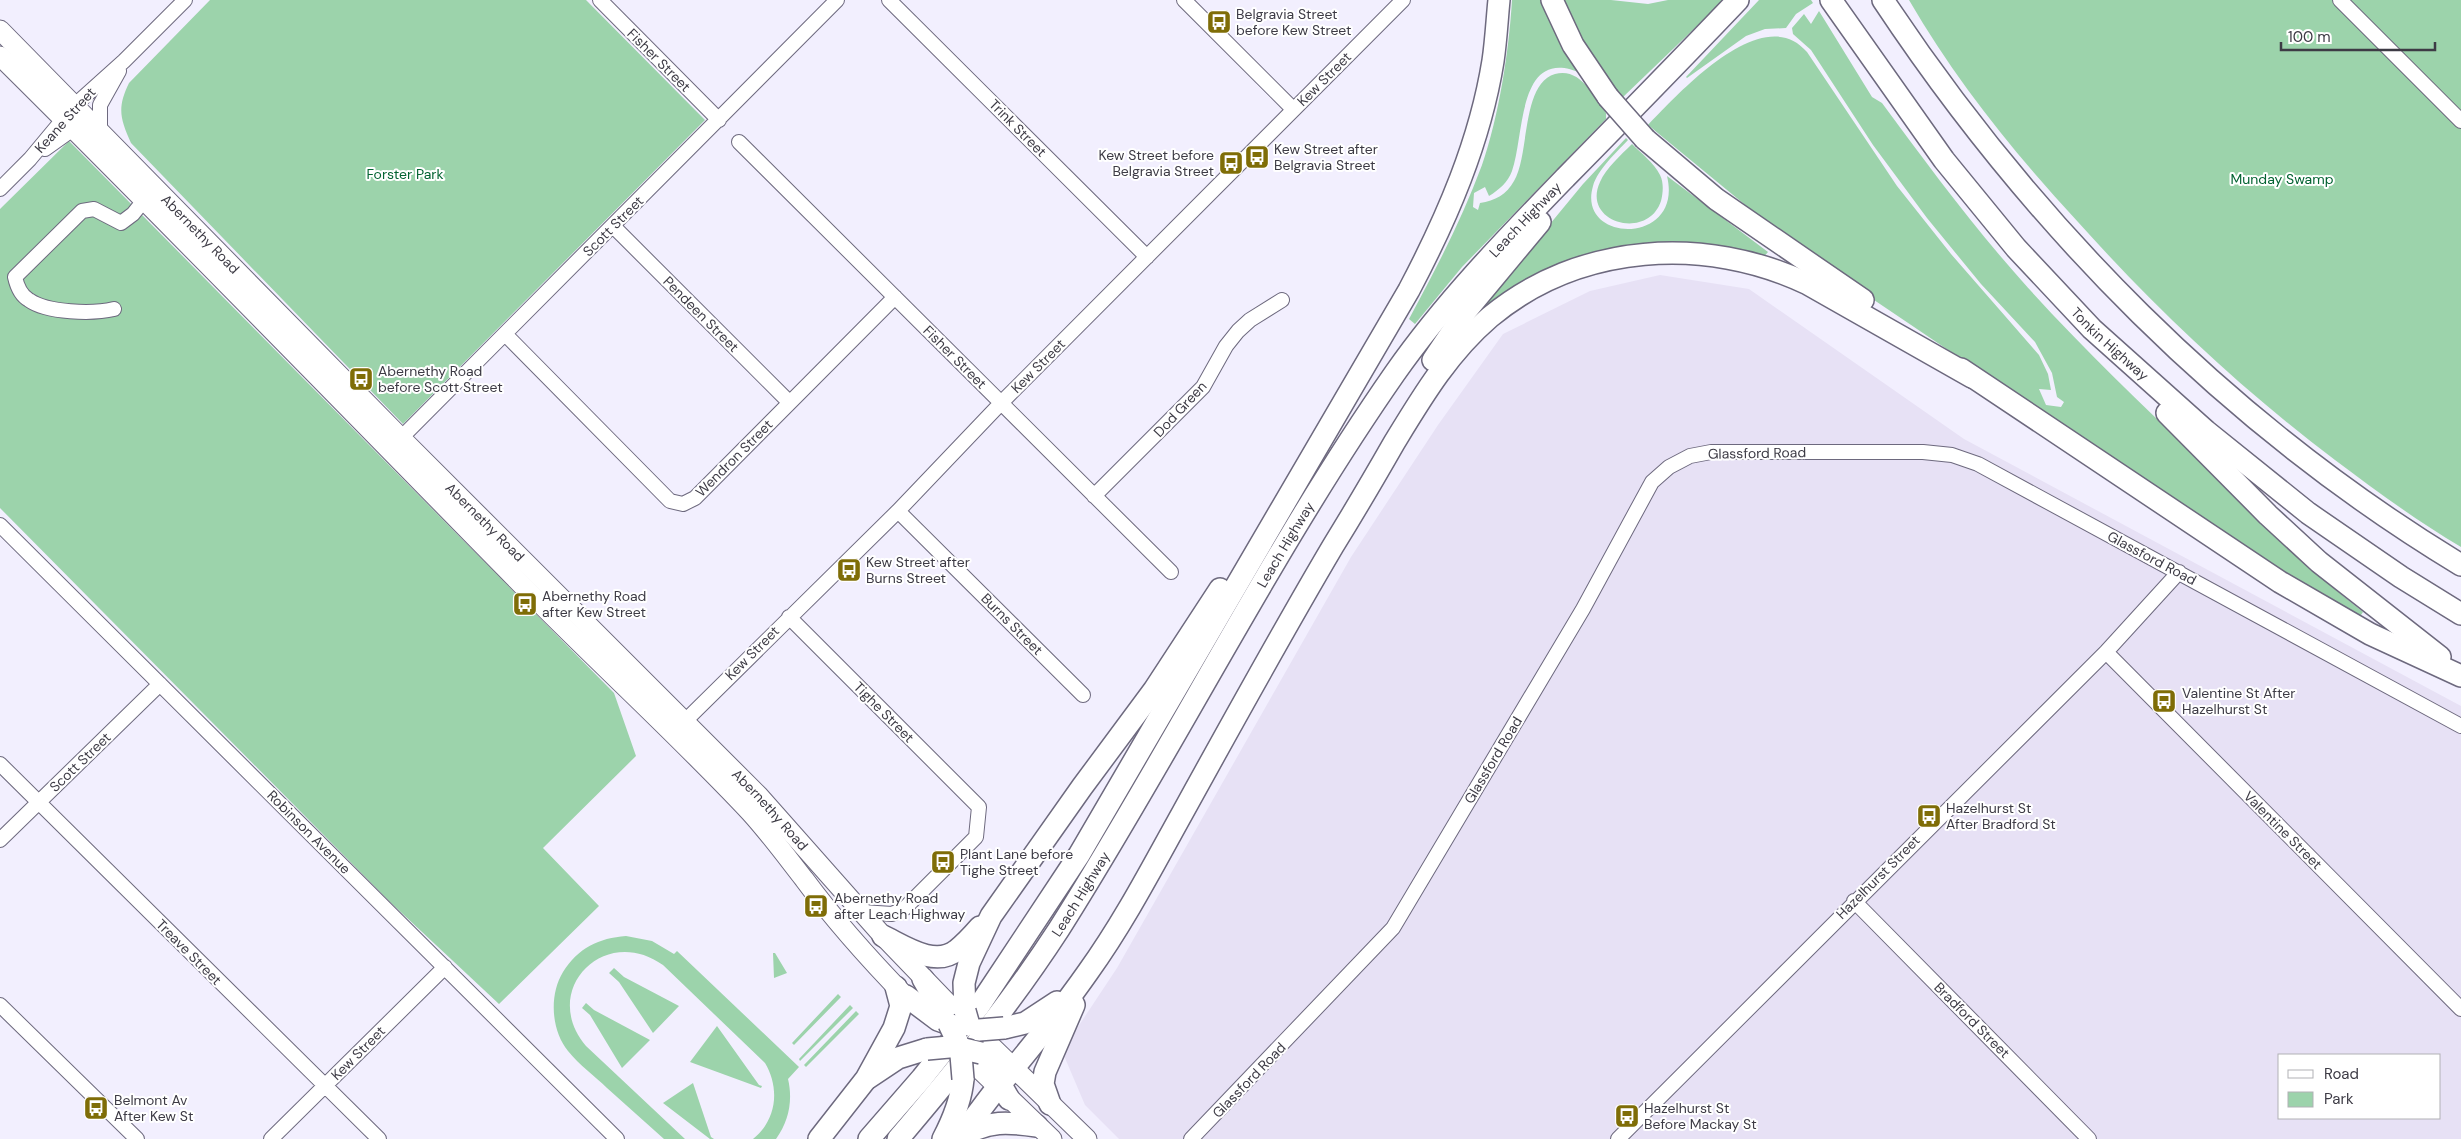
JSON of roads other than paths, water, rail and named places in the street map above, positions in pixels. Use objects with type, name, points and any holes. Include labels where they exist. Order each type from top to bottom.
[{"type":"highway","name":"Leach Highway","points":[[869,1139],[922,1078],[978,1006],[1079,855],[1409,290],[1449,209],[1462,177],[1493,60],[1499,0]]},
{"type":"highway","points":[[1552,0],[1573,45],[1608,97],[1645,139],[1716,199],[1972,377],[2280,582],[2370,634],[2461,674]]},
{"type":"highway","name":"Leach Highway","points":[[898,1139],[945,1084],[1003,1009],[1057,932],[1155,773],[1296,526],[1360,424],[1398,368],[1494,251],[1738,0]]},
{"type":"highway","name":"Tonkin Highway","points":[[1831,0],[1944,160],[2016,248],[2092,329],[2206,431],[2308,513],[2401,577],[2461,614]]},
{"type":"highway","points":[[1886,4],[2016,180],[2128,303],[2233,400],[2302,456],[2415,537],[2461,565]]},
{"type":"highway","points":[[1345,527],[1388,436],[1446,339],[1481,292],[1557,202],[1593,149]]},
{"type":"highway","points":[[958,1139],[1009,1081],[1090,970],[1149,872],[1279,638],[1433,379],[1455,350],[1491,316],[1526,292],[1596,262],[1645,254],[1679,252],[1705,254],[1759,264],[1808,284],[1972,377]]},
{"type":"highway","points":[[2092,329],[2161,407],[2290,535],[2340,579],[2461,674]]},
{"type":"highway","points":[[883,936],[924,955],[946,956],[956,951],[991,916],[1082,787],[1154,690],[1264,519],[1307,464]]},
{"type":"highway","points":[[943,1139],[952,1123],[962,1092],[965,1037],[964,983],[969,963],[991,916]]},
{"type":"highway","points":[[866,1079],[898,1058],[965,1037],[1025,1023],[1040,1016],[1090,970]]},
{"type":"highway","points":[[1050,1104],[1043,1084],[1045,1072],[1090,970]]},
{"type":"highway","points":[[923,978],[965,1037],[1009,1081]]},
{"type":"highway","points":[[901,991],[921,1009],[965,1037]]},
{"type":"highway","points":[[819,1139],[866,1079],[899,1015],[901,991]]},
{"type":"highway","points":[[958,1139],[987,1123],[1006,1122],[1044,1132]]},
{"type":"main road","name":"Abernethy Road","points":[[0,30],[145,198],[395,444]]},
{"type":"main road","name":"Abernethy Road","points":[[0,56],[74,117],[100,129],[395,444],[540,604],[759,796],[883,936],[923,978]]},
{"type":"main road","name":"Abernethy Road","points":[[679,727],[768,832],[821,901],[901,991]]},
{"type":"main road","points":[[1009,1081],[1050,1104],[1087,1139]]},
{"type":"main road","points":[[1009,1081],[1044,1132]]},
{"type":"street","name":"Fisher Street","points":[[600,0],[719,120]]},
{"type":"street","name":"Scott Street","points":[[395,444],[837,0]]},
{"type":"street","name":"Trink Street","points":[[889,0],[1147,257]]},
{"type":"street","points":[[1184,0],[1293,109]]},
{"type":"street","name":"Kew Street","points":[[679,727],[898,511],[1002,402],[1403,0]]},
{"type":"street","points":[[2340,0],[2461,121]]},
{"type":"street","name":"Keane Street","points":[[0,189],[74,117],[176,3]]},
{"type":"street","name":"Keane Street","points":[[100,129],[100,105],[124,61]]},
{"type":"street","name":"Fisher Street","points":[[740,142],[1171,572]]},
{"type":"street","points":[[114,309],[103,312],[67,311],[40,305],[28,300],[18,289],[15,277],[82,212],[94,208],[121,223],[133,214],[145,198]]},
{"type":"street","name":"Pendeen Street","points":[[613,226],[789,402]]},
{"type":"street","name":"Wendron Street","points":[[505,334],[670,501],[683,504],[695,498],[895,297]]},
{"type":"street","name":"Dod Green","points":[[1094,496],[1204,387],[1226,346],[1238,331],[1250,320],[1282,300]]},
{"type":"street","name":"Glassford Road","points":[[1191,1139],[1393,928],[1583,609],[1640,501],[1652,482],[1669,467],[1690,456],[1711,452],[1923,452],[1952,455],[1978,464],[2461,726]]},
{"type":"street","name":"Burns Street","points":[[898,511],[1083,695]]},
{"type":"street","name":"Robinson Avenue","points":[[0,525],[617,1139]]},
{"type":"street","name":"Hazelhurst Street","points":[[1618,1139],[1854,901],[2106,652],[2179,572]]},
{"type":"street","name":"Tighe Street","points":[[789,617],[979,807],[976,837],[905,908],[892,914],[862,912]]},
{"type":"street","name":"Valentine Street","points":[[2106,652],[2461,1008]]},
{"type":"street","name":"Scott Street","points":[[0,840],[160,684]]},
{"type":"street","name":"Treave Street","points":[[0,764],[379,1139]]},
{"type":"street","name":"Bradford Street","points":[[1854,901],[2089,1139]]},
{"type":"street","name":"Kew Street","points":[[271,1139],[445,967]]},
{"type":"street","points":[[0,1005],[137,1139]]},
{"type":"place","name":"Belgravia Street before Kew Street","points":[[1219,22]]},
{"type":"place","name":"Kew Street after Belgravia Street","points":[[1257,157]]},
{"type":"place","name":"Kew Street before Belgravia Street","points":[[1231,163]]},
{"type":"place","name":"Abernethy Road before Scott Street","points":[[361,379]]},
{"type":"place","name":"Kew Street after Burns Street","points":[[849,570]]},
{"type":"place","name":"Abernethy Road after Kew Street","points":[[525,604]]},
{"type":"place","name":"Valentine St After Hazelhurst St","points":[[2164,701]]},
{"type":"place","name":"Hazelhurst St After Bradford St","points":[[1929,816]]},
{"type":"place","name":"Plant Lane before Tighe Street","points":[[943,862]]},
{"type":"place","name":"Abernethy Road after Leach Highway","points":[[816,906]]},
{"type":"place","name":"Belmont Av After Kew St","points":[[96,1108]]},
{"type":"place","name":"Hazelhurst St Before Mackay St","points":[[1627,1116]]},
{"type":"park label","name":"Forster Park","points":[[405,174]]},
{"type":"park label","name":"Munday Swamp","points":[[2282,179]]}]
